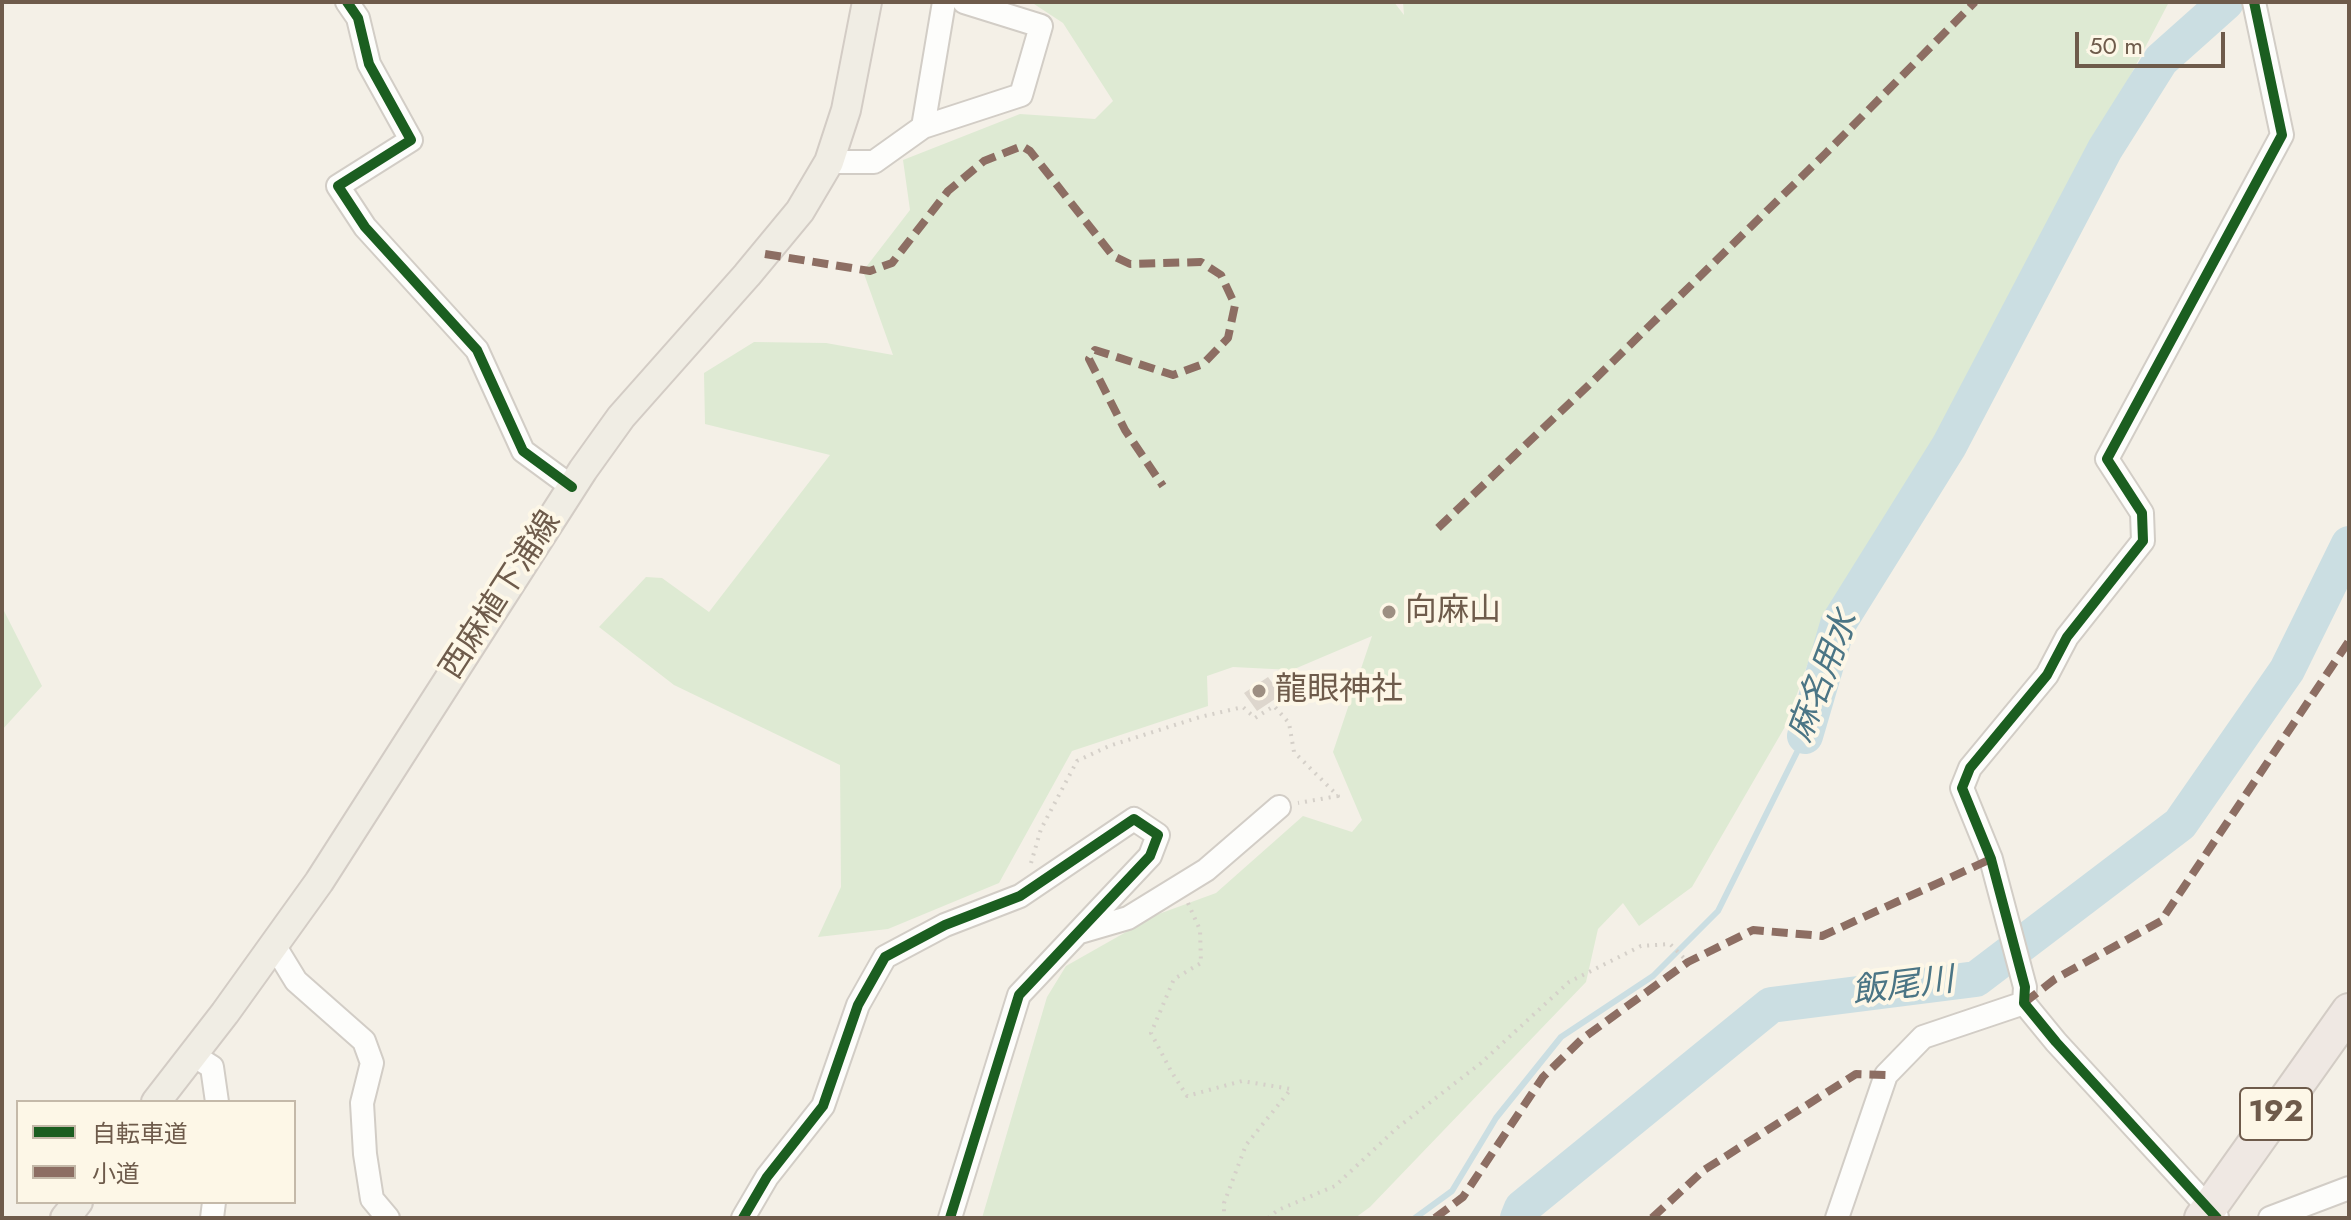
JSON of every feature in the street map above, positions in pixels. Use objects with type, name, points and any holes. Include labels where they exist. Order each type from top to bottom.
[{"type":"highway","name":"192","points":[[2210,1214],[2349,1011]]},
{"type":"main road","name":"西麻植下浦線","points":[[158,1100],[319,882],[572,487],[621,417],[800,211],[829,162],[846,110],[867,2]]},
{"type":"street","points":[[347,2],[358,18],[369,64],[411,140],[338,186],[365,227],[477,350],[523,451],[572,487]]},
{"type":"street","points":[[923,127],[944,2]]},
{"type":"street","points":[[829,162],[874,162],[923,127],[1021,95],[1041,26],[964,2]]},
{"type":"street","points":[[2210,1214],[2056,1042],[2024,995],[1994,869],[1962,788],[1970,768],[2047,675],[2067,637],[2143,541],[2142,513],[2107,459],[2282,135],[2254,2]]},
{"type":"street","points":[[1076,933],[1128,918],[1206,870],[1279,807]]},
{"type":"street","points":[[743,1218],[767,1177],[823,1106],[858,1005],[885,957],[945,925],[1020,896],[1134,819],[1158,835],[1150,856],[1019,995],[950,1218]]},
{"type":"street","points":[[274,945],[296,981],[364,1041],[372,1063],[362,1103],[367,1169],[372,1199],[388,1218]]},
{"type":"street","points":[[1837,1218],[1886,1075],[1923,1037],[2024,995]]},
{"type":"street","points":[[193,1055],[212,1067],[217,1100]]},
{"type":"street","points":[[2270,1218],[2349,1188]]},
{"type":"path","points":[[1020,896],[1041,829],[1077,761],[1109,746],[1200,717],[1243,707],[1255,718],[1274,706],[1289,723],[1294,752],[1338,796],[1279,807]]},
{"type":"path","points":[[1180,886],[1200,930],[1201,963],[1174,979],[1151,1033],[1171,1071],[1187,1096],[1242,1081],[1291,1089],[1246,1145],[1224,1203],[1224,1218]]},
{"type":"path","points":[[1268,1218],[1278,1210],[1335,1186],[1397,1128],[1481,1063],[1569,982],[1641,946],[1670,944],[1688,962]]},
{"type":"green space","points":[[1031,2],[1394,2],[1404,15],[1403,2],[2169,2],[1952,415],[1820,629],[1786,725],[1692,887],[1639,926],[1623,903],[1598,929],[1586,982],[1370,1207],[1355,1218],[982,1218],[1047,997],[1066,966],[1156,915],[1216,893],[1303,816],[1352,832],[1362,820],[1333,752],[1372,636],[1292,670],[1233,667],[1207,676],[1208,706],[1072,751],[999,883],[888,929],[818,937],[841,887],[840,765],[674,685],[599,627],[646,577],[662,578],[709,612],[830,455],[705,424],[704,373],[754,342],[826,343],[893,355],[863,271],[910,210],[903,160],[1020,114],[1095,119],[1113,101],[1063,23]]},
{"type":"green space","points":[[2,607],[42,686],[2,730]]},
{"type":"building","points":[[1268,677],[1281,695],[1257,711],[1244,693]]},
{"type":"waterway","name":"麻名用水","points":[[1805,736],[1838,624],[1949,446],[2105,149],[2161,60],[2226,2]]},
{"type":"waterway","name":"飯尾川","points":[[1518,1218],[1522,1208],[1771,1005],[1976,979],[2180,824],[2287,670],[2349,544]]},
{"type":"waterway","name":"麻名用水","points":[[1415,1218],[1452,1191],[1496,1118],[1561,1037],[1653,976],[1718,911],[1805,736]]},
{"type":"marked path","points":[[1438,528],[1825,154],[1975,2]]},
{"type":"marked path","points":[[765,254],[870,271],[892,263],[948,191],[984,161],[1022,146],[1030,151],[1113,256],[1130,264],[1201,262],[1221,275],[1235,305],[1228,338],[1203,364],[1173,375],[1095,350],[1089,359],[1125,430],[1163,486]]},
{"type":"marked path","points":[[2024,1003],[2055,979],[2161,921],[2349,641]]},
{"type":"marked path","points":[[1435,1218],[1463,1197],[1543,1077],[1582,1039],[1688,962],[1753,930],[1822,936],[1991,859]]},
{"type":"marked path","points":[[1652,1218],[1704,1170],[1856,1074],[1886,1075]]},
{"type":"cycle path","points":[[347,2],[358,18],[369,64],[411,140],[338,186],[365,227],[477,350],[523,451],[572,487]]},
{"type":"cycle path","points":[[2217,1218],[2024,1003],[2025,987],[1991,859],[1962,788],[1970,768],[2047,675],[2067,637],[2143,541],[2142,513],[2107,459],[2282,135],[2254,2]]},
{"type":"cycle path","points":[[743,1218],[767,1177],[823,1106],[858,1005],[885,957],[945,925],[1020,896],[1134,819],[1158,835],[1150,856],[1019,995],[950,1218]]},
{"type":"place","name":"向麻山","points":[[1389,612]]},
{"type":"place","name":"龍眼神社","points":[[1259,691]]}]
